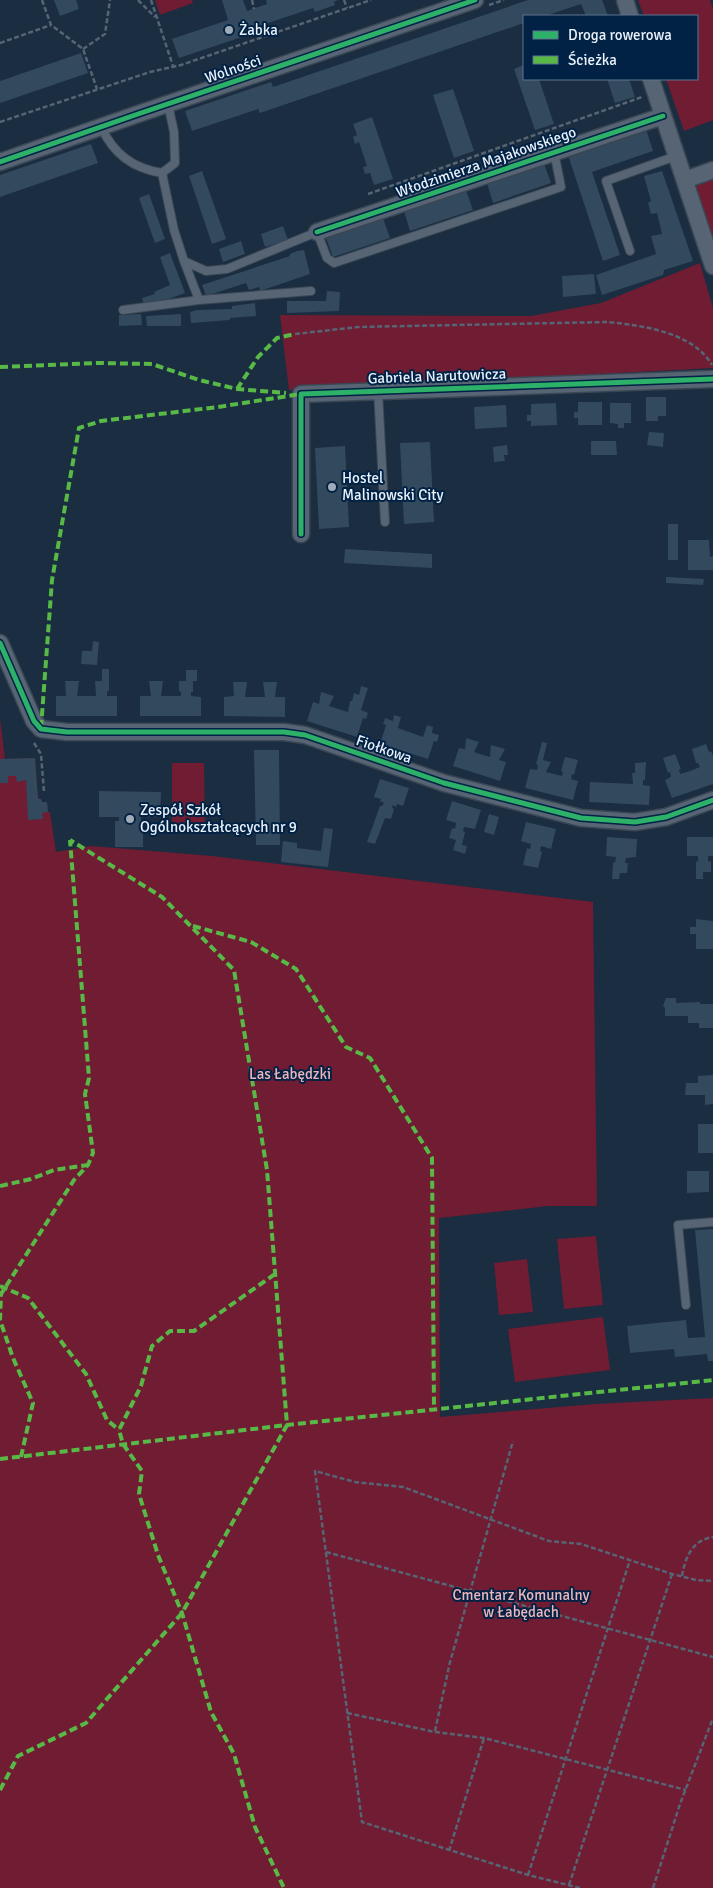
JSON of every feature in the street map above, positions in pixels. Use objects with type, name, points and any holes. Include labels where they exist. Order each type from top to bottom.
[{"type":"street","name":"Wolności","points":[[0,162],[475,0]]},
{"type":"street","points":[[625,0],[630,15]]},
{"type":"street","points":[[651,80],[713,266]]},
{"type":"street","name":"Włodzimierza Majakowskiego","points":[[317,232],[663,116]]},
{"type":"street","points":[[685,180],[713,170]]},
{"type":"street","name":"Gabriela Narutowicza","points":[[301,534],[301,394],[713,379]]},
{"type":"street","name":"Fiołkowa","points":[[0,643],[34,721],[41,729],[75,732],[284,732],[305,735],[444,782],[581,818],[634,822],[666,817],[713,800]]},
{"type":"lane","points":[[101,127],[109,142],[124,159],[147,171],[162,173],[175,163],[174,132],[168,104]]},
{"type":"lane","points":[[184,261],[206,271],[227,269],[317,232],[327,258],[334,263],[560,187],[554,152]]},
{"type":"lane","points":[[630,251],[606,181],[676,156]]},
{"type":"lane","points":[[162,173],[174,230],[199,300]]},
{"type":"lane","points":[[123,310],[199,300],[311,291]]},
{"type":"lane","points":[[378,391],[385,522]]},
{"type":"lane","points":[[686,1305],[678,1225],[713,1222]]},
{"type":"path","points":[[42,0],[51,25],[83,49],[97,89]]},
{"type":"path","points":[[83,49],[105,34],[110,0]]},
{"type":"path","points":[[138,0],[156,18]]},
{"type":"path","points":[[151,0],[174,66]]},
{"type":"path","points":[[252,0],[254,9]]},
{"type":"path","points":[[344,0],[347,8]]},
{"type":"path","points":[[0,122],[371,0]]},
{"type":"path","points":[[0,43],[51,25]]},
{"type":"path","points":[[259,26],[263,36]]},
{"type":"path","points":[[368,194],[644,96]]},
{"type":"path","points":[[295,334],[358,327],[614,323],[660,330],[678,338],[704,354],[712,364],[713,369]]},
{"type":"path","points":[[435,1732],[450,1662],[513,1440]]},
{"type":"path","points":[[580,1888],[528,1875],[362,1822],[315,1470],[355,1482],[403,1487],[549,1541],[581,1544],[672,1574],[713,1581]]},
{"type":"path","points":[[682,1576],[689,1550],[698,1542],[713,1537]]},
{"type":"path","points":[[326,1552],[713,1657]]},
{"type":"path","points":[[528,1875],[630,1560]]},
{"type":"path","points":[[569,1885],[672,1574]]},
{"type":"path","points":[[347,1713],[435,1732],[484,1738],[686,1790]]},
{"type":"path","points":[[653,1888],[713,1718]]},
{"type":"path","points":[[450,1851],[484,1738]]},
{"type":"green space","points":[[155,0],[192,0],[193,3],[160,15]]},
{"type":"green space","points":[[638,0],[710,0],[713,9],[713,120],[684,131],[666,80],[698,80],[698,15],[644,15]]},
{"type":"green space","points":[[713,179],[713,248],[694,186]]},
{"type":"green space","points":[[700,263],[713,308],[713,368],[289,390],[280,315],[531,316],[601,303]]},
{"type":"green space","name":"Las Łabędzki","points":[[0,718],[5,759],[35,758],[38,798],[42,802],[47,802],[56,852],[91,846],[212,856],[593,902],[597,1206],[548,1206],[439,1218],[440,1417],[595,1404],[713,1398],[713,1888],[0,1888]]},
{"type":"green space","points":[[172,763],[204,763],[205,829],[172,829]]},
{"type":"green space","points":[[596,1236],[603,1305],[564,1309],[557,1239]]},
{"type":"green space","points":[[527,1259],[533,1312],[499,1315],[494,1263]]},
{"type":"green space","points":[[603,1317],[610,1370],[515,1382],[508,1329]]},
{"type":"building","points":[[54,0],[76,0],[79,9],[60,16]]},
{"type":"building","points":[[222,0],[243,0],[247,11],[267,4],[266,0],[338,0],[334,2],[335,5],[315,12],[313,8],[253,28],[254,33],[179,58],[172,39],[228,20]]},
{"type":"building","points":[[528,0],[602,0],[608,15],[586,15],[581,4],[548,15],[523,15],[523,23],[260,113],[258,109],[192,131],[185,111],[271,82],[273,87]]},
{"type":"building","points":[[81,53],[88,73],[0,103],[0,81]]},
{"type":"building","points":[[523,65],[523,80],[539,80],[554,124],[535,130],[514,69]]},
{"type":"building","points":[[607,80],[629,80],[635,97],[615,103]]},
{"type":"building","points":[[453,89],[474,151],[454,158],[433,95]]},
{"type":"building","points":[[372,117],[393,179],[374,185],[370,173],[365,174],[363,167],[367,166],[359,142],[355,144],[353,137],[357,135],[353,124]]},
{"type":"building","points":[[646,129],[653,151],[592,172],[620,255],[603,261],[568,155]]},
{"type":"building","points":[[91,144],[98,163],[0,197],[0,175]]},
{"type":"building","points":[[544,164],[551,183],[493,203],[487,183]]},
{"type":"building","points":[[202,171],[226,239],[212,244],[189,176]]},
{"type":"building","points":[[662,171],[693,261],[664,270],[663,275],[602,295],[596,275],[656,254],[651,236],[662,234],[657,213],[651,214],[648,203],[651,201],[644,176]]},
{"type":"building","points":[[466,190],[473,210],[410,231],[404,211]]},
{"type":"building","points":[[149,194],[165,239],[155,243],[139,198]]},
{"type":"building","points":[[383,218],[390,238],[333,257],[326,238]]},
{"type":"building","points":[[283,226],[288,240],[265,247],[261,234]]},
{"type":"building","points":[[241,241],[245,254],[223,262],[219,249]]},
{"type":"building","points":[[304,250],[310,274],[260,291],[259,287],[249,290],[246,283],[206,296],[202,285]]},
{"type":"building","points":[[170,253],[185,293],[166,300],[144,304],[142,298],[155,294],[154,292],[170,285],[160,257]]},
{"type":"building","points":[[594,274],[596,294],[563,297],[562,276]]},
{"type":"building","points":[[327,291],[340,292],[339,311],[287,313],[287,301],[326,301]]},
{"type":"building","points":[[255,303],[256,316],[191,323],[190,312],[232,309],[232,306]]},
{"type":"building","points":[[141,314],[142,325],[119,326],[119,315]]},
{"type":"building","points":[[181,314],[181,326],[147,326],[146,316]]},
{"type":"building","points":[[646,397],[666,397],[666,416],[658,416],[658,421],[646,421]]},
{"type":"building","points":[[578,402],[602,402],[602,425],[578,425],[578,418],[574,418],[574,412],[578,412]]},
{"type":"building","points":[[556,403],[557,425],[531,426],[531,421],[527,421],[527,415],[531,415],[531,404]]},
{"type":"building","points":[[610,403],[631,403],[631,423],[624,423],[624,428],[618,428],[618,424],[610,423]]},
{"type":"building","points":[[506,405],[507,427],[475,429],[474,407]]},
{"type":"building","points":[[649,432],[664,433],[663,447],[647,445]]},
{"type":"building","points":[[591,441],[616,441],[617,455],[591,455]]},
{"type":"building","points":[[430,442],[434,522],[404,524],[400,443]]},
{"type":"building","points":[[507,445],[508,455],[504,455],[505,461],[494,462],[493,447]]},
{"type":"building","points":[[345,446],[349,527],[319,529],[315,448]]},
{"type":"building","points":[[668,524],[678,524],[678,560],[668,560]]},
{"type":"building","points":[[688,540],[709,540],[710,557],[713,556],[713,570],[688,570]]},
{"type":"building","points":[[345,549],[432,554],[432,568],[344,563]]},
{"type":"building","points":[[666,577],[704,579],[703,585],[666,583]]},
{"type":"building","points":[[93,641],[99,642],[97,665],[81,664],[82,651],[92,651]]},
{"type":"building","points":[[102,669],[109,669],[109,691],[107,691],[107,696],[117,696],[117,716],[56,716],[56,696],[66,696],[65,681],[79,681],[77,696],[96,696],[95,681],[102,681]]},
{"type":"building","points":[[186,670],[197,670],[197,681],[193,681],[191,696],[201,697],[201,716],[140,716],[140,696],[151,696],[149,681],[163,681],[161,696],[181,696],[179,681],[186,681]]},
{"type":"building","points":[[233,682],[247,682],[245,697],[265,697],[263,682],[277,682],[275,697],[285,697],[285,717],[224,716],[224,697],[234,696]]},
{"type":"building","points":[[361,686],[368,688],[361,710],[368,713],[366,719],[363,718],[357,737],[307,721],[313,702],[319,704],[321,692],[334,696],[329,706],[348,712],[354,693],[359,695]]},
{"type":"building","points":[[394,715],[401,717],[398,728],[423,737],[427,725],[433,727],[432,733],[439,735],[437,742],[434,741],[428,759],[380,744],[386,725],[383,724],[385,718],[393,721]]},
{"type":"building","points":[[466,738],[479,742],[474,752],[490,757],[491,745],[505,749],[499,760],[506,762],[500,781],[453,766],[459,748],[465,749]]},
{"type":"building","points":[[542,742],[547,743],[543,760],[551,762],[546,772],[562,776],[563,772],[561,771],[565,757],[578,760],[571,779],[578,781],[573,800],[525,788],[530,769],[537,770],[538,765],[536,764]]},
{"type":"building","points":[[706,744],[713,756],[713,784],[672,798],[665,780],[671,777],[670,772],[668,773],[663,758],[675,754],[681,769],[679,769],[680,774],[690,771],[700,767],[696,763],[692,749]]},
{"type":"building","points":[[254,750],[279,750],[280,845],[256,845]]},
{"type":"building","points":[[35,758],[38,799],[41,799],[42,802],[47,802],[48,812],[42,813],[43,819],[28,820],[26,780],[17,782],[16,776],[8,776],[8,783],[0,783],[0,759]]},
{"type":"building","points":[[646,762],[643,785],[650,786],[649,805],[589,802],[590,782],[633,784],[632,773],[635,773],[635,763]]},
{"type":"building","points":[[380,779],[409,788],[403,806],[397,804],[396,807],[393,805],[392,808],[394,809],[391,819],[385,818],[375,844],[367,842],[380,806],[384,803],[380,801],[381,799],[374,797]]},
{"type":"building","name":"Zespół Szkół Ogólnokształcących nr 9","points":[[99,791],[161,792],[160,817],[141,817],[141,821],[143,821],[143,847],[115,847],[115,821],[119,821],[119,817],[99,817]]},
{"type":"building","points":[[452,801],[481,810],[475,829],[464,827],[463,831],[465,832],[462,845],[467,846],[465,854],[453,850],[456,840],[449,838],[452,828],[455,829],[456,823],[446,820]]},
{"type":"building","points":[[489,814],[499,817],[494,835],[484,832]]},
{"type":"building","points":[[526,822],[556,829],[551,849],[541,846],[540,851],[542,852],[538,868],[523,865],[527,848],[530,849],[531,844],[521,841]]},
{"type":"building","points":[[324,828],[333,829],[328,867],[281,862],[283,841],[297,843],[297,848],[321,851]]},
{"type":"building","points":[[607,837],[637,839],[636,857],[626,858],[625,863],[628,863],[627,873],[620,873],[619,879],[612,879],[613,862],[615,863],[616,857],[606,856]]},
{"type":"building","points":[[687,837],[713,837],[713,856],[708,856],[708,861],[711,862],[711,872],[703,872],[703,879],[696,879],[698,856],[687,856]]},
{"type":"building","points":[[696,919],[713,921],[713,949],[696,949],[696,934],[690,934],[690,927],[696,927]]},
{"type":"building","points":[[666,998],[676,998],[676,1003],[700,1002],[700,1004],[713,1004],[713,1028],[699,1028],[699,1023],[688,1023],[688,1016],[665,1016],[665,1008],[663,1006]]},
{"type":"building","points":[[713,1075],[713,1104],[705,1105],[705,1095],[685,1095],[686,1083],[698,1083],[698,1076]]},
{"type":"building","points":[[698,1124],[713,1124],[713,1153],[698,1153]]},
{"type":"building","points":[[687,1171],[709,1171],[709,1192],[687,1193]]},
{"type":"building","points":[[713,1229],[713,1361],[708,1361],[707,1354],[675,1357],[674,1349],[630,1353],[627,1326],[686,1320],[688,1338],[705,1337],[695,1230]]},
{"type":"marked path","points":[[237,389],[258,357],[277,338],[295,334]]},
{"type":"marked path","points":[[0,367],[98,363],[152,364],[199,380],[237,389],[286,393]]},
{"type":"marked path","points":[[41,728],[52,580],[79,428],[101,421],[218,407],[301,394]]},
{"type":"marked path","points":[[21,1457],[33,1403],[13,1358],[0,1320],[1,1294],[74,1180],[88,1165],[93,1153],[85,1094],[89,1078],[70,840]]},
{"type":"marked path","points":[[0,1790],[18,1756],[86,1723],[182,1613],[287,1425],[267,1170],[234,970],[162,897],[70,840]]},
{"type":"marked path","points":[[193,926],[251,942],[296,969],[346,1047],[370,1058],[432,1158],[434,1409]]},
{"type":"marked path","points":[[0,1186],[31,1179],[54,1170],[88,1165]]},
{"type":"marked path","points":[[275,1274],[194,1331],[170,1331],[152,1346],[141,1386],[119,1430],[123,1444],[142,1471],[139,1494],[158,1555],[182,1613],[211,1712],[234,1754],[255,1827],[284,1888]]},
{"type":"marked path","points":[[0,1286],[28,1298],[86,1374],[107,1420],[119,1430]]},
{"type":"marked path","points":[[0,1459],[287,1425],[713,1380]]},
{"type":"cycle path","points":[[0,162],[475,0]]},
{"type":"cycle path","points":[[317,232],[663,116]]},
{"type":"cycle path","points":[[301,534],[301,394],[713,379]]},
{"type":"cycle path","points":[[0,643],[34,721],[41,729],[67,732],[284,732],[305,735],[444,783],[581,818],[635,822],[666,817],[713,800]]},
{"type":"place","name":"Żabka","points":[[229,30]]},
{"type":"place","name":"Hostel Malinowski City","points":[[332,487]]},
{"type":"place","name":"Zespół Szkół Ogólnokształcących nr 9","points":[[130,819]]},
{"type":"park label","name":"Cmentarz Komunalny w Łabędach","points":[[521,1604]]}]
